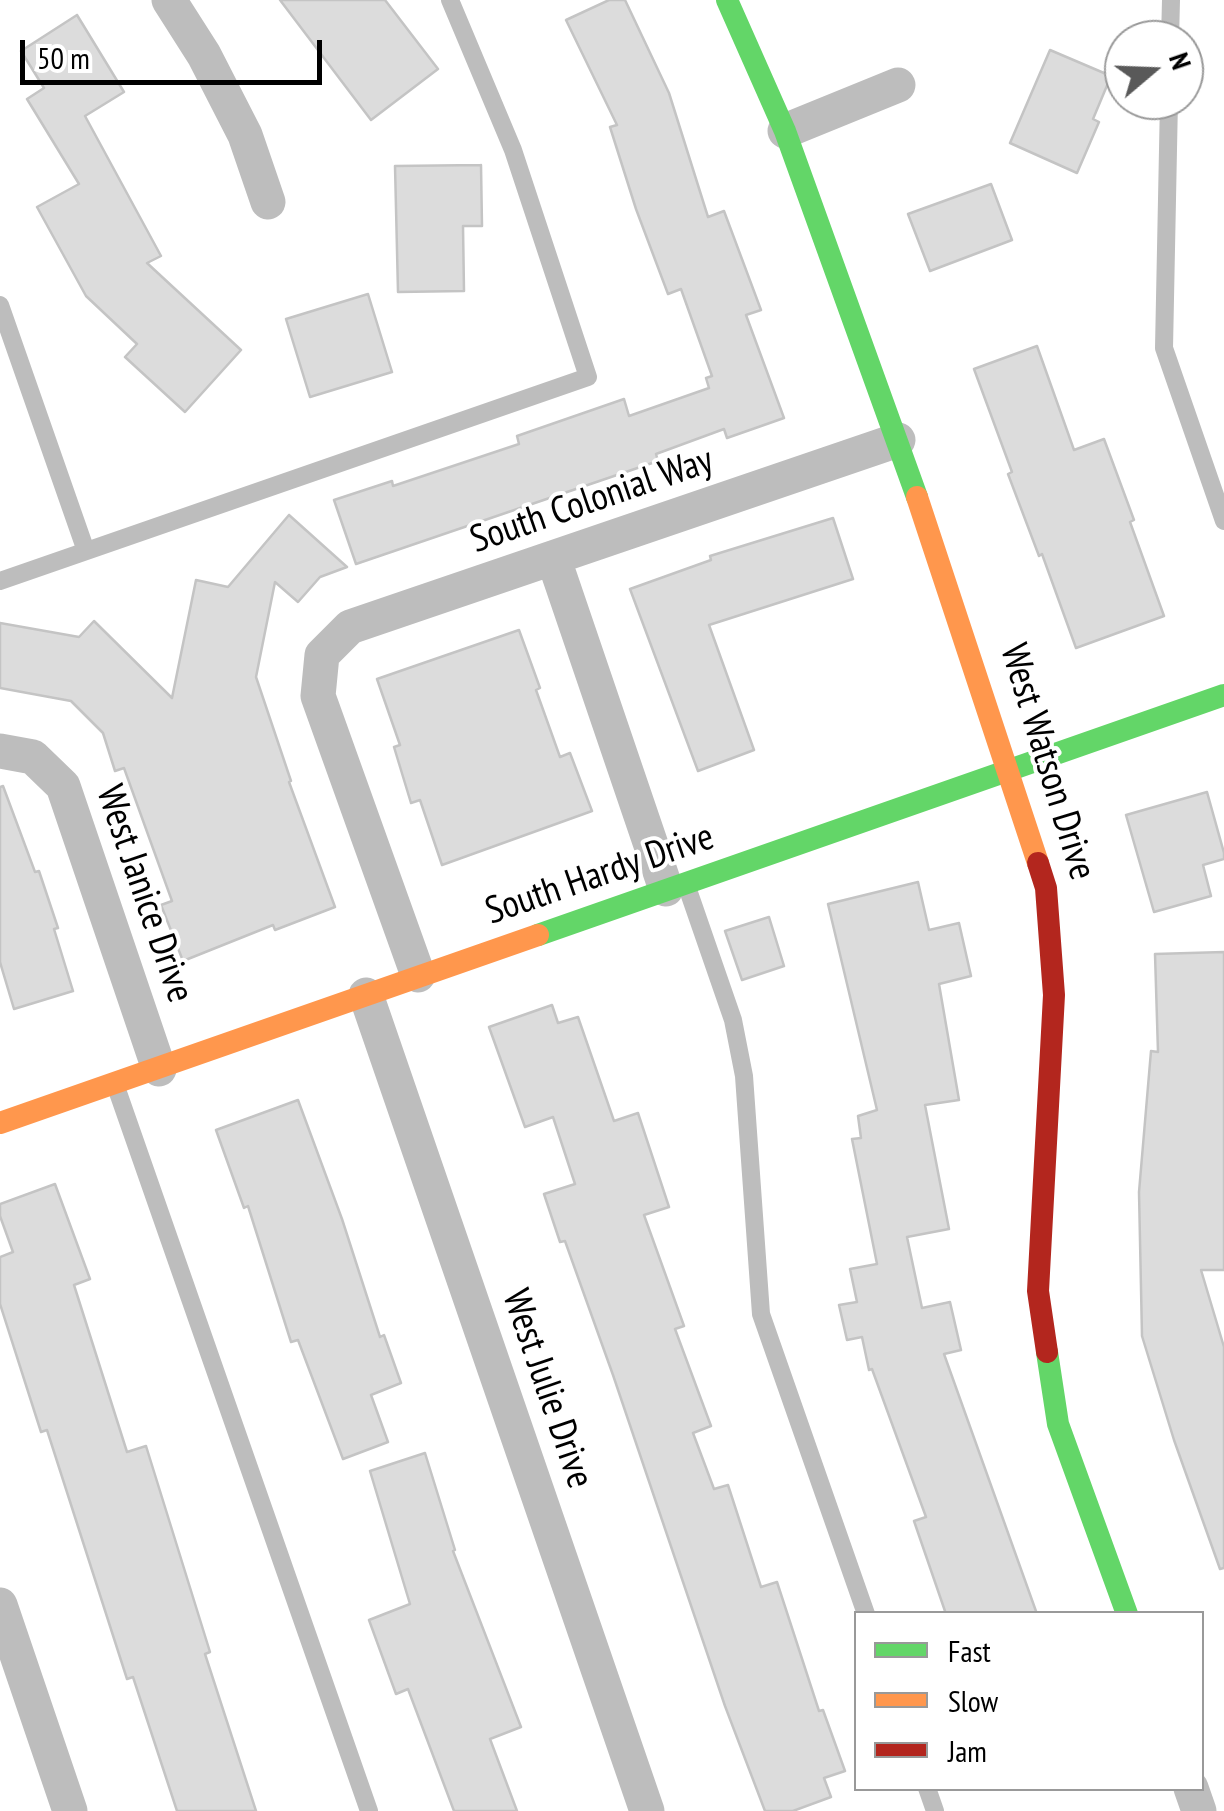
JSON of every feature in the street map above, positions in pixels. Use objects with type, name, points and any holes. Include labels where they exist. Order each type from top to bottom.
[{"type":"street","points":[[170,0],[204,54],[245,135],[268,202]]},
{"type":"street","name":"West Watson Drive","points":[[727,0],[786,131],[898,440],[1046,888],[1054,994],[1038,1290],[1058,1424],[1127,1611]]},
{"type":"street","points":[[786,131],[898,85]]},
{"type":"street","name":"South Colonial Way","points":[[418,975],[318,696],[322,655],[350,627],[898,440]]},
{"type":"street","points":[[554,560],[676,885]]},
{"type":"street","name":"South Hardy Drive","points":[[0,1123],[1224,695]]},
{"type":"street","name":"West Janice Drive","points":[[17,754],[63,786],[159,1069]]},
{"type":"street","name":"West Julie Drive","points":[[366,995],[647,1811]]},
{"type":"street","points":[[0,1605],[70,1811]]},
{"type":"lane","points":[[0,581],[588,376],[512,150],[450,0]]},
{"type":"lane","points":[[1169,120],[1164,348],[1224,521]]},
{"type":"lane","points":[[0,305],[86,552]]},
{"type":"lane","points":[[676,885],[734,1020],[744,1076],[761,1314],[865,1611]]},
{"type":"lane","points":[[114,1084],[369,1811]]},
{"type":"building","points":[[280,0],[385,0],[438,69],[371,120]]},
{"type":"building","points":[[609,0],[625,0],[669,93],[708,217],[724,211],[761,310],[746,315],[784,418],[727,438],[724,429],[656,454],[658,461],[356,564],[334,500],[392,481],[393,486],[519,444],[517,436],[624,399],[629,416],[709,388],[706,378],[712,376],[681,289],[668,294],[610,127],[617,125],[566,20]]},
{"type":"building","points":[[77,15],[124,92],[85,116],[161,256],[147,263],[241,350],[185,412],[125,357],[137,344],[86,296],[37,207],[79,184],[27,99],[44,88],[21,51]]},
{"type":"building","points":[[1050,50],[1104,73],[1104,93],[1093,119],[1099,122],[1077,173],[1010,143]]},
{"type":"building","points":[[481,165],[482,226],[463,226],[464,291],[398,292],[395,166]]},
{"type":"building","points":[[991,184],[1012,240],[930,271],[908,214]]},
{"type":"building","points":[[368,294],[392,372],[310,397],[286,319]]},
{"type":"building","points":[[1037,346],[1074,450],[1104,439],[1164,616],[1076,648],[1008,474],[1012,472],[974,369]]},
{"type":"building","points":[[289,515],[347,567],[320,577],[298,602],[275,582],[256,677],[335,907],[275,930],[273,925],[183,961],[161,905],[172,901],[124,768],[115,771],[103,733],[71,701],[0,688],[0,623],[79,637],[94,621],[172,698],[196,580],[228,587]]},
{"type":"building","points":[[833,518],[853,579],[709,625],[754,750],[698,771],[630,589],[711,560],[710,556]]},
{"type":"building","points":[[519,630],[560,757],[570,753],[592,811],[442,865],[420,800],[411,803],[394,747],[400,745],[377,679]]},
{"type":"building","points":[[3,786],[35,872],[39,871],[73,991],[14,1009],[0,962]]},
{"type":"building","points":[[1207,792],[1224,853],[1224,859],[1203,865],[1211,896],[1154,912],[1126,815]]},
{"type":"building","points":[[918,882],[929,930],[959,923],[971,976],[939,984],[959,1100],[925,1105],[949,1229],[907,1237],[922,1308],[950,1302],[961,1350],[944,1354],[1036,1611],[945,1611],[914,1521],[926,1517],[872,1369],[869,1370],[862,1337],[847,1340],[839,1305],[857,1302],[850,1269],[877,1264],[852,1139],[861,1138],[858,1116],[877,1110],[828,904]]},
{"type":"building","points":[[769,917],[784,966],[742,980],[725,931]]},
{"type":"building","points":[[1224,952],[1224,1270],[1201,1270],[1224,1347],[1224,1568],[1220,1569],[1142,1336],[1139,1192],[1151,1051],[1158,1052],[1155,954]]},
{"type":"building","points":[[552,1005],[558,1023],[578,1017],[614,1121],[638,1113],[669,1207],[644,1215],[684,1326],[675,1329],[711,1426],[693,1433],[714,1489],[728,1485],[761,1587],[777,1582],[819,1711],[823,1710],[845,1771],[824,1778],[831,1797],[793,1811],[765,1811],[565,1241],[560,1242],[544,1194],[575,1184],[553,1117],[525,1127],[489,1027]]},
{"type":"building","points":[[298,1100],[380,1337],[384,1335],[401,1383],[371,1395],[388,1442],[343,1459],[298,1340],[291,1342],[248,1206],[244,1208],[216,1130]]},
{"type":"building","points":[[55,1184],[90,1279],[74,1285],[127,1452],[146,1446],[210,1652],[205,1654],[256,1811],[177,1811],[133,1677],[127,1679],[47,1430],[41,1432],[0,1304],[0,1257],[13,1252],[0,1216],[0,1204]]},
{"type":"building","points":[[425,1453],[453,1551],[521,1727],[490,1739],[517,1811],[454,1811],[408,1689],[396,1694],[369,1620],[410,1604],[370,1471]]},
{"type":"traffic: fast","points":[[727,0],[785,131],[917,497]]},
{"type":"traffic: fast","points":[[538,935],[1224,695]]},
{"type":"traffic: fast","points":[[1047,1352],[1058,1424],[1126,1611]]},
{"type":"traffic: slow","points":[[917,497],[1038,863]]},
{"type":"traffic: slow","points":[[0,1123],[538,935]]},
{"type":"traffic: jam","points":[[1038,863],[1046,888],[1054,995],[1038,1291],[1047,1352]]}]
